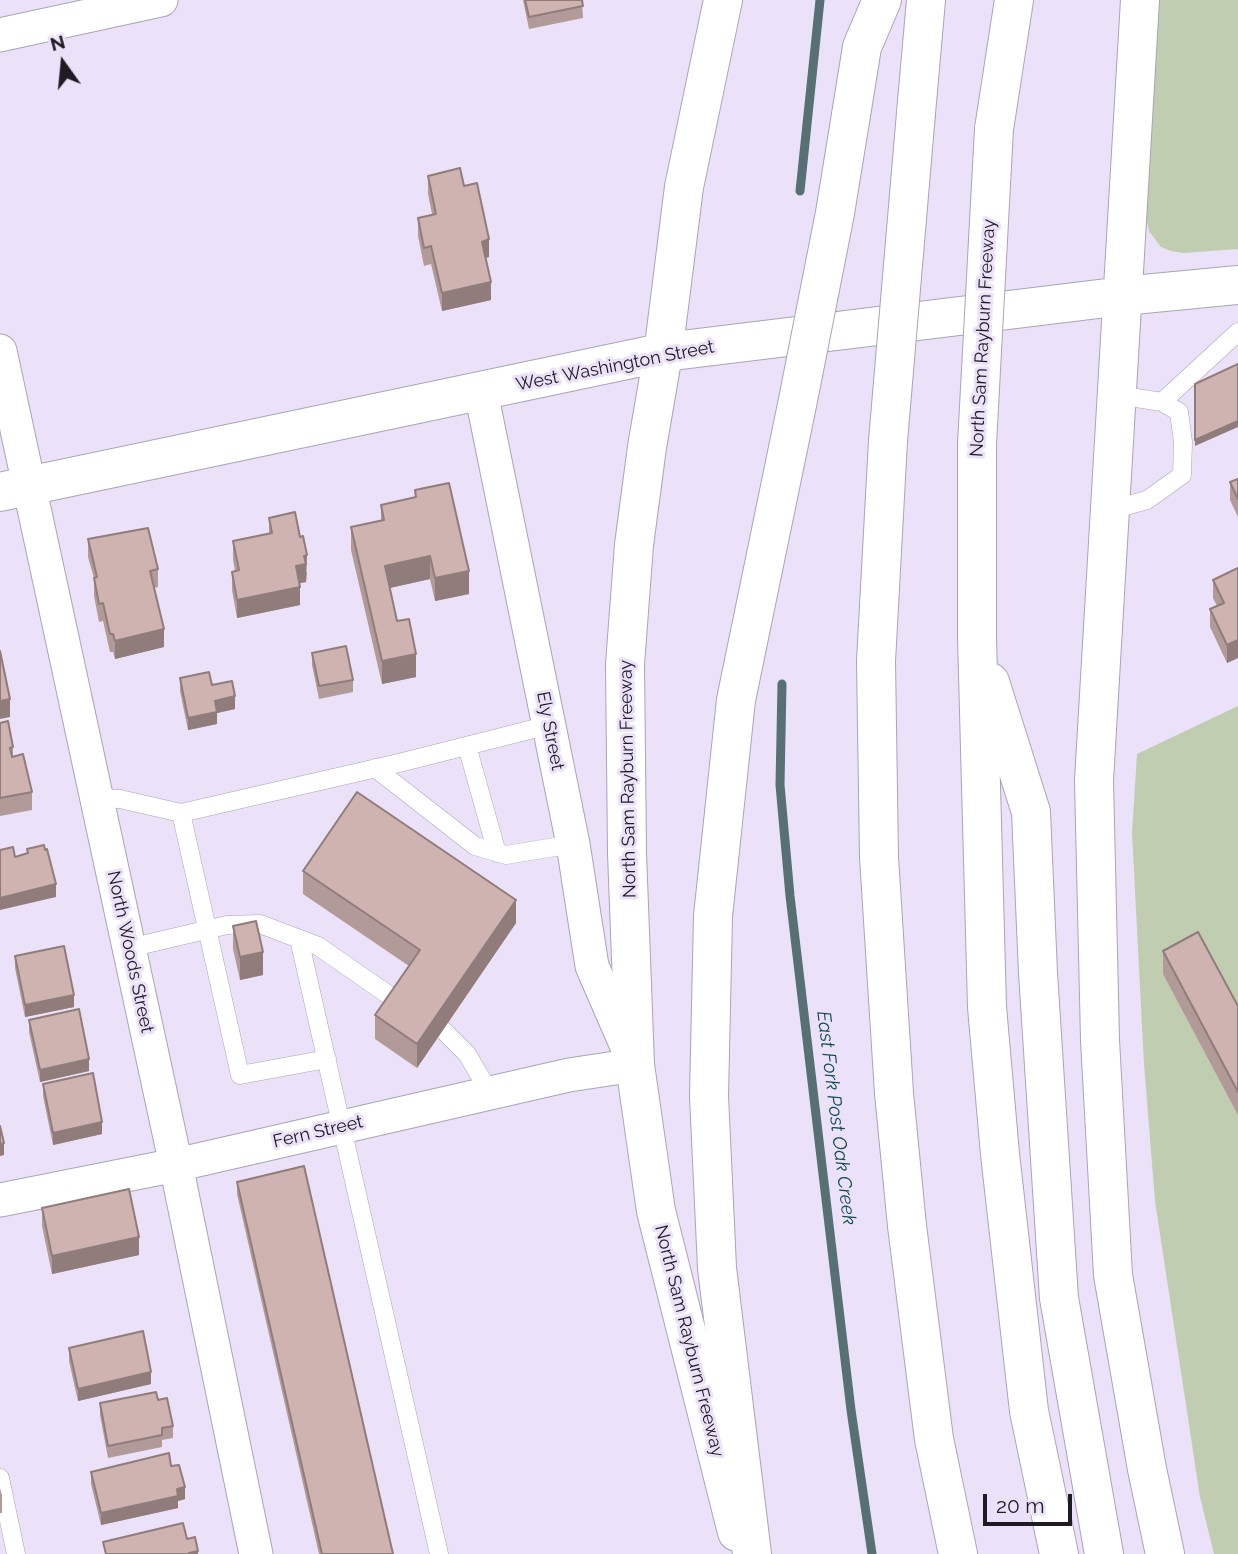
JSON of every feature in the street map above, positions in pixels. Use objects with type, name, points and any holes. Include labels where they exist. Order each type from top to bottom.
[{"type":"main road","name":"North Sam Rayburn Freeway","points":[[723,0],[684,187],[663,354],[646,447],[636,533],[625,664],[627,853],[635,1065],[656,1211],[742,1554]]},
{"type":"main road","points":[[752,1554],[717,1268],[709,1096],[713,916],[736,700],[835,213],[862,47],[882,0]]},
{"type":"main road","points":[[926,0],[888,441],[876,661],[879,857],[894,1093],[907,1226],[934,1439],[958,1554]]},
{"type":"main road","name":"North Sam Rayburn Freeway","points":[[1014,0],[994,129],[977,444],[977,638],[987,1007],[1028,1411],[1059,1554]]},
{"type":"main road","points":[[1140,0],[1094,780],[1101,1054],[1113,1275],[1147,1469],[1165,1554]]},
{"type":"main road","name":"West Washington Street","points":[[15,489],[664,352],[1123,296],[1238,285]]},
{"type":"main road","points":[[977,638],[1031,812],[1038,973],[1059,1298],[1104,1554]]},
{"type":"street","points":[[0,35],[161,0]]},
{"type":"street","name":"North Woods Street","points":[[0,351],[15,489],[97,798],[257,1554]]},
{"type":"street","name":"Ely Street","points":[[481,392],[573,845],[592,966],[635,1065]]},
{"type":"street","name":"Fern Street","points":[[0,1200],[176,1165],[569,1075],[635,1065]]},
{"type":"lane","points":[[1162,402],[1238,332]]},
{"type":"lane","points":[[1111,510],[1146,500],[1182,475],[1183,442],[1179,412],[1162,402],[1117,395]]},
{"type":"lane","points":[[97,798],[120,799],[181,813],[548,725]]},
{"type":"lane","points":[[467,746],[497,853]]},
{"type":"lane","points":[[374,768],[475,846],[506,855],[573,845]]},
{"type":"lane","points":[[181,813],[240,1074],[327,1059]]},
{"type":"lane","points":[[129,948],[227,925],[260,924],[318,946],[400,1003]]},
{"type":"lane","points":[[299,939],[439,1554]]},
{"type":"lane","points":[[443,1030],[467,1054],[490,1093]]},
{"type":"lane","points":[[0,1478],[16,1554]]},
{"type":"green space","points":[[1155,0],[1238,0],[1238,249],[1183,253],[1171,251],[1161,247],[1149,231],[1145,213]]},
{"type":"green space","points":[[1238,706],[1238,1554],[1214,1554],[1200,1497],[1155,1201],[1144,1064],[1132,833],[1137,754]]},
{"type":"building","points":[[525,0],[582,0],[583,6],[529,17]]},
{"type":"building","points":[[460,168],[464,186],[477,183],[489,239],[482,242],[491,282],[442,293],[431,246],[424,248],[418,218],[436,214],[428,176]]},
{"type":"building","points":[[1238,364],[1238,421],[1195,440],[1195,384]]},
{"type":"building","points":[[1238,479],[1238,499],[1230,482]]},
{"type":"building","points":[[449,483],[469,571],[435,578],[430,556],[385,566],[397,621],[409,619],[416,654],[382,661],[351,527],[384,520],[381,505],[416,497],[415,490]]},
{"type":"building","points":[[295,512],[307,555],[304,556],[306,564],[296,566],[300,587],[237,600],[232,572],[239,570],[233,541],[272,533],[269,518]]},
{"type":"building","points":[[148,528],[158,569],[150,571],[164,629],[115,641],[113,634],[110,634],[103,603],[99,604],[94,578],[97,577],[88,539]]},
{"type":"building","points":[[1238,568],[1238,640],[1227,645],[1210,609],[1224,603],[1213,580]]},
{"type":"building","points":[[346,646],[353,680],[319,686],[312,653]]},
{"type":"building","points":[[0,651],[10,699],[0,701]]},
{"type":"building","points":[[209,672],[212,685],[232,681],[235,696],[215,701],[217,712],[188,718],[180,678]]},
{"type":"building","points":[[8,721],[12,757],[23,754],[32,792],[0,798],[0,723]]},
{"type":"building","points":[[357,792],[516,900],[417,1044],[375,1015],[420,950],[303,871]]},
{"type":"building","points":[[44,845],[56,884],[0,898],[0,850],[13,847],[15,857],[28,853],[27,849]]},
{"type":"building","points":[[256,921],[263,952],[240,957],[233,926]]},
{"type":"building","points":[[1198,932],[1238,1006],[1238,1092],[1163,951]]},
{"type":"building","points":[[64,946],[74,995],[25,1005],[15,956]]},
{"type":"building","points":[[79,1009],[89,1059],[40,1070],[29,1020]]},
{"type":"building","points":[[93,1073],[102,1122],[53,1133],[43,1084]]},
{"type":"building","points":[[0,1126],[4,1143],[0,1144]]},
{"type":"building","points":[[304,1166],[393,1554],[322,1554],[237,1182]]},
{"type":"building","points":[[129,1189],[139,1237],[52,1256],[42,1208]]},
{"type":"building","points":[[143,1331],[151,1372],[78,1389],[69,1348]]},
{"type":"building","points":[[156,1392],[158,1400],[167,1398],[173,1426],[162,1428],[162,1435],[108,1446],[100,1403]]},
{"type":"building","points":[[169,1453],[171,1466],[179,1465],[185,1487],[177,1489],[178,1496],[101,1513],[91,1472]]},
{"type":"building","points":[[183,1523],[187,1539],[195,1537],[198,1551],[190,1554],[106,1554],[103,1542]]},
{"type":"waterway","name":"East Fork Post Oak Creek","points":[[800,191],[820,0]]},
{"type":"waterway","name":"East Fork Post Oak Creek","points":[[782,684],[780,785],[790,896],[851,1410],[872,1554]]}]
